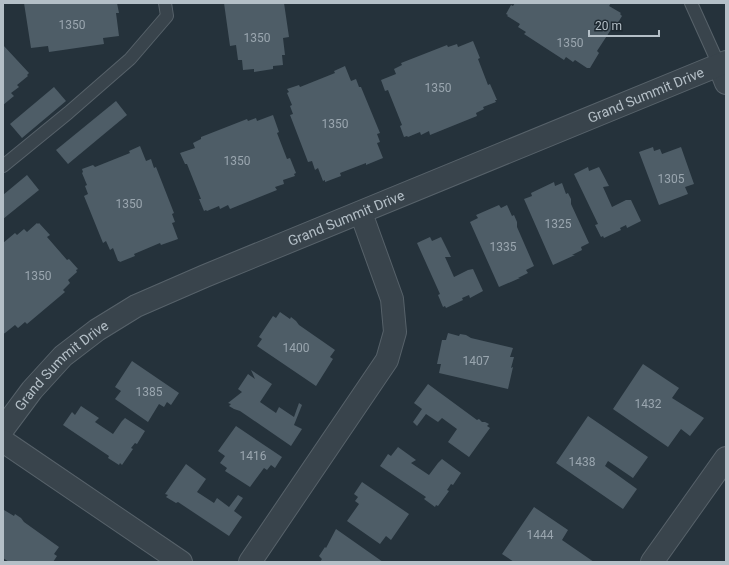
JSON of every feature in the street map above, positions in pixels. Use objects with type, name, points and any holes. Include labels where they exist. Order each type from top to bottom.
[{"type":"street","name":"Grand Summit Drive","points":[[3,429],[32,390],[63,356],[97,330],[136,306],[361,213],[724,70]]},
{"type":"street","points":[[250,562],[387,360],[395,332],[392,299],[361,213]]},
{"type":"street","points":[[3,440],[181,562]]},
{"type":"street","points":[[652,562],[726,458]]},
{"type":"lane","points":[[3,166],[68,113],[130,59],[167,16],[165,3]]},
{"type":"lane","points":[[692,3],[724,70]]},
{"type":"building","points":[[24,3],[117,3],[119,13],[116,13],[119,36],[103,38],[104,44],[49,52],[48,46],[31,48]]},
{"type":"building","points":[[224,3],[284,3],[289,37],[283,38],[285,55],[282,55],[283,65],[273,66],[273,69],[254,72],[254,69],[243,70],[242,60],[238,60],[236,45],[230,46]]},
{"type":"building","points":[[515,3],[611,3],[609,6],[621,13],[620,14],[622,16],[597,51],[599,53],[590,68],[587,68],[575,60],[573,62],[566,57],[564,60],[524,34],[526,32],[518,27],[520,24],[506,14],[511,5],[513,6]]},
{"type":"building","points":[[473,41],[480,58],[478,59],[488,85],[490,84],[497,100],[495,100],[496,102],[483,107],[484,109],[476,113],[477,116],[430,135],[429,131],[421,135],[420,132],[404,137],[400,126],[402,125],[388,90],[385,91],[381,80],[396,74],[394,69],[402,65],[401,63],[447,45],[448,47],[457,44],[458,47]]},
{"type":"building","points":[[3,45],[29,73],[27,75],[28,76],[17,85],[19,87],[11,93],[14,96],[3,105]]},
{"type":"building","points":[[345,66],[351,81],[356,79],[359,87],[361,87],[380,133],[377,134],[380,142],[377,143],[383,158],[340,173],[341,176],[325,182],[325,180],[323,181],[318,168],[315,170],[312,161],[308,162],[290,115],[293,114],[290,106],[292,105],[287,89],[299,85],[300,87],[335,73],[334,71]]},
{"type":"building","points":[[54,87],[66,101],[22,138],[10,124]]},
{"type":"building","points":[[116,101],[127,115],[68,164],[56,150]]},
{"type":"building","points":[[273,115],[279,132],[277,133],[287,159],[290,158],[296,173],[294,174],[295,176],[283,180],[284,184],[275,187],[277,190],[230,209],[228,205],[220,209],[219,206],[204,211],[199,199],[201,199],[187,164],[185,164],[180,153],[195,148],[193,143],[201,139],[201,137],[247,119],[248,121],[256,118],[257,121]]},
{"type":"building","points":[[140,146],[146,161],[151,159],[154,168],[156,167],[174,213],[172,214],[175,222],[172,223],[178,239],[161,245],[160,243],[134,254],[135,256],[120,262],[118,261],[113,248],[110,250],[106,241],[103,243],[84,196],[88,194],[82,169],[93,165],[95,167],[130,153],[129,151]]},
{"type":"building","points":[[653,147],[654,151],[660,149],[662,154],[681,147],[694,184],[685,187],[688,194],[659,205],[639,152]]},
{"type":"building","points":[[588,167],[589,171],[599,167],[609,186],[603,187],[612,207],[626,200],[631,200],[641,221],[627,228],[626,225],[620,228],[621,230],[604,238],[603,236],[601,237],[595,225],[598,224],[574,174]]},
{"type":"building","points":[[27,175],[39,190],[3,219],[3,195]]},
{"type":"building","points":[[554,182],[555,186],[562,183],[566,194],[568,193],[571,199],[571,204],[589,243],[581,247],[582,250],[572,255],[575,255],[553,265],[524,199],[532,196],[531,193]]},
{"type":"building","points":[[499,205],[501,208],[507,205],[512,216],[514,215],[517,222],[517,227],[534,266],[526,270],[528,273],[518,278],[520,278],[499,287],[470,222],[478,218],[476,215]]},
{"type":"building","points":[[39,223],[50,235],[47,237],[67,260],[69,259],[78,269],[76,270],[77,272],[68,280],[70,283],[63,290],[65,292],[27,324],[25,322],[18,328],[15,325],[3,334],[3,243],[15,233],[17,235],[24,229],[27,232]]},
{"type":"building","points":[[430,237],[432,241],[441,237],[451,257],[445,257],[454,277],[473,269],[483,291],[470,298],[469,295],[462,298],[463,300],[446,308],[445,306],[443,307],[438,295],[440,294],[417,243]]},
{"type":"building","points":[[280,312],[290,319],[291,317],[299,325],[335,350],[330,357],[333,359],[316,386],[257,346],[262,339],[259,337],[273,316],[276,318]]},
{"type":"building","points":[[448,333],[459,336],[460,334],[466,335],[471,338],[513,348],[510,357],[514,357],[511,368],[513,367],[508,389],[439,373],[441,364],[437,364],[442,340],[446,340]]},
{"type":"building","points":[[132,361],[179,393],[171,405],[167,402],[164,407],[159,404],[148,422],[115,399],[121,391],[115,387]]},
{"type":"building","points":[[643,364],[679,388],[672,398],[704,418],[690,436],[681,429],[668,447],[613,409]]},
{"type":"building","points":[[251,370],[272,384],[260,402],[276,413],[279,407],[294,417],[299,403],[302,405],[294,425],[302,429],[291,446],[240,411],[229,406],[231,404],[228,403],[242,392],[238,389],[248,374],[255,379]]},
{"type":"building","points":[[428,384],[477,420],[479,419],[482,422],[489,424],[487,426],[490,428],[469,457],[448,442],[457,429],[442,418],[438,422],[426,414],[417,426],[413,422],[422,409],[414,403]]},
{"type":"building","points":[[81,406],[99,418],[95,422],[113,434],[125,418],[145,431],[137,444],[135,443],[131,448],[133,449],[122,465],[120,463],[119,465],[108,458],[109,456],[63,425],[72,412],[75,415]]},
{"type":"building","points":[[588,416],[648,457],[633,478],[608,461],[605,466],[637,489],[623,509],[556,463]]},
{"type":"building","points":[[236,426],[282,457],[275,468],[271,465],[267,470],[264,468],[250,487],[225,471],[227,468],[220,463],[225,456],[218,451]]},
{"type":"building","points":[[398,447],[416,460],[411,463],[429,475],[442,459],[461,473],[453,485],[451,484],[447,490],[449,491],[438,506],[436,505],[435,507],[424,499],[426,497],[380,466],[388,454],[391,456]]},
{"type":"building","points":[[186,464],[206,479],[197,492],[214,503],[217,498],[229,507],[238,495],[243,498],[234,511],[242,517],[229,536],[178,502],[176,503],[166,497],[168,495],[165,494]]},
{"type":"building","points":[[362,482],[409,514],[391,540],[386,536],[380,544],[347,521],[359,504],[355,501],[358,497],[354,494]]},
{"type":"building","points":[[534,507],[568,530],[562,540],[594,562],[514,562],[502,554]]},
{"type":"building","points":[[4,510],[21,518],[24,522],[59,547],[54,554],[57,556],[53,562],[9,562],[3,558]]},
{"type":"building","points":[[336,529],[383,562],[320,562],[322,559],[319,556],[325,547],[326,548]]}]
